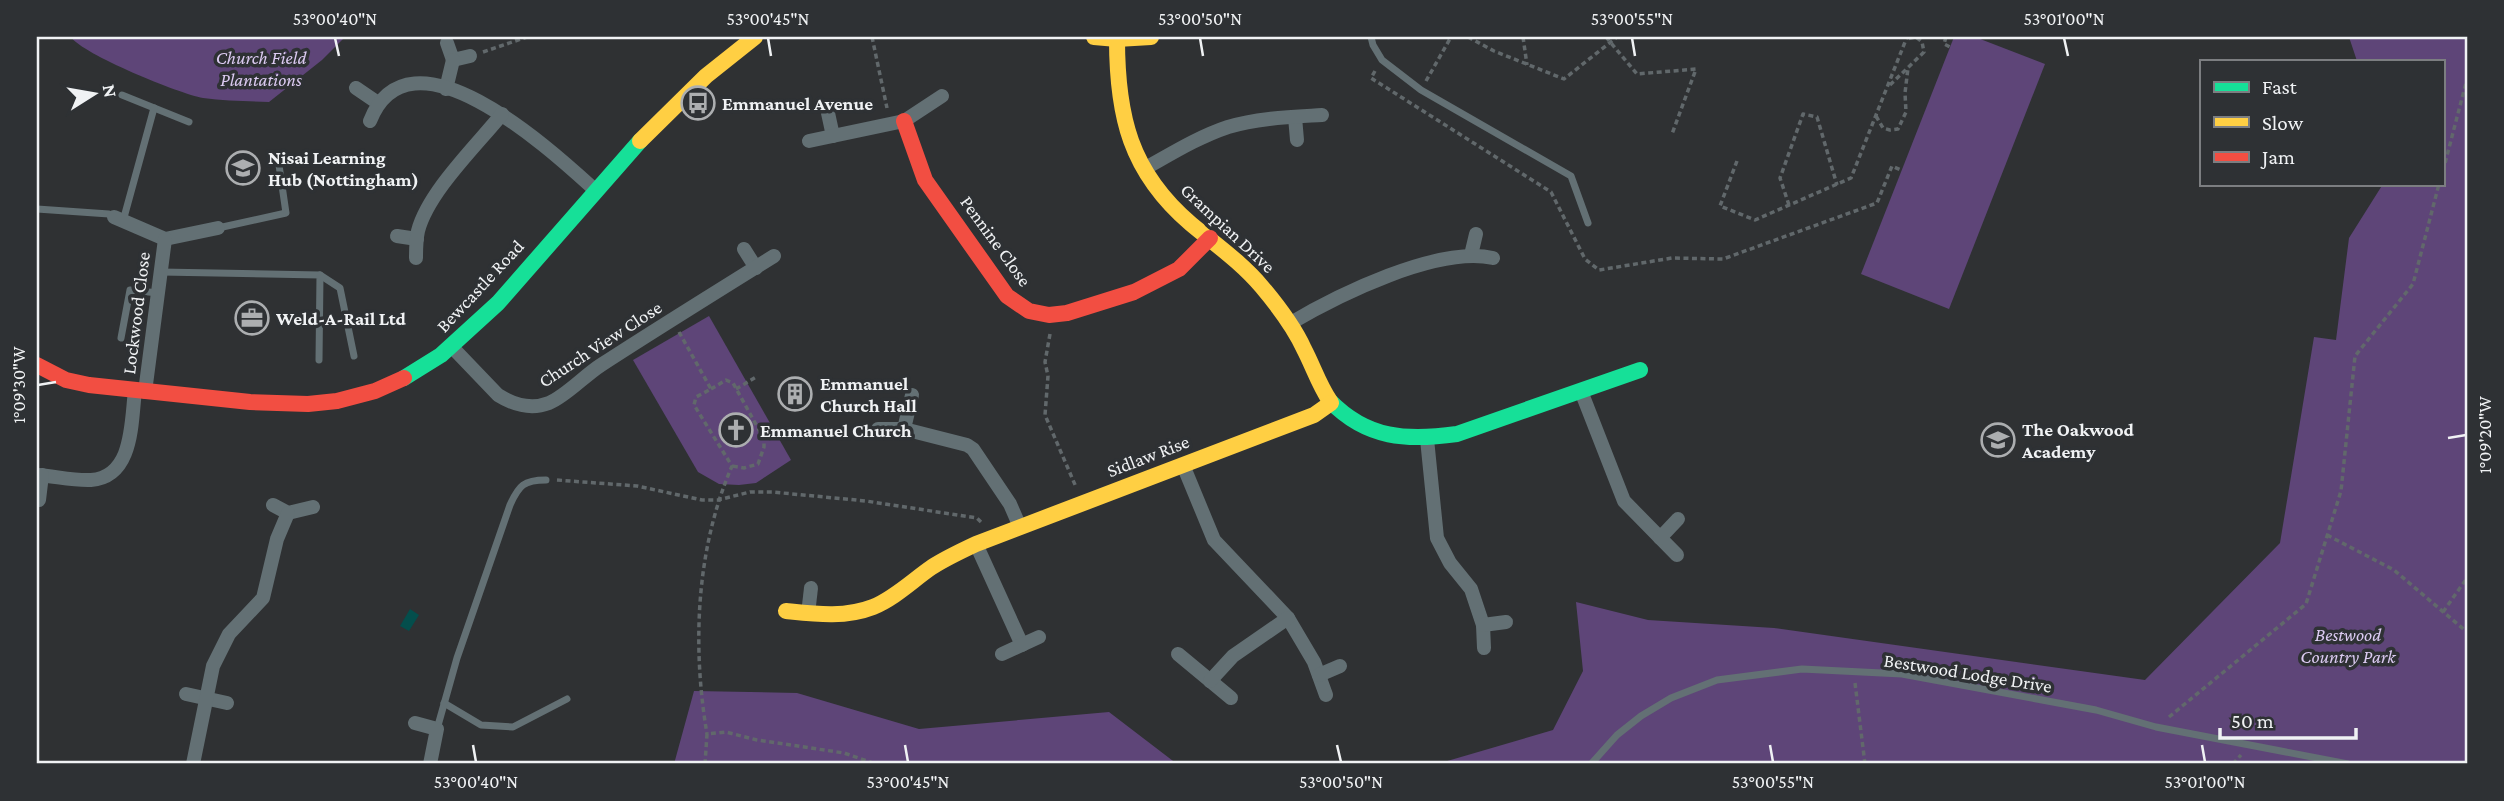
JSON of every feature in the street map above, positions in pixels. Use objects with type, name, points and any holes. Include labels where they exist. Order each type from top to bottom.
[{"type":"street","name":"Bewcastle Road","points":[[37,365],[66,380],[89,385],[292,405],[360,397],[405,379],[472,330],[630,151],[706,76],[755,37]]},
{"type":"street","points":[[1094,37],[1150,37]]},
{"type":"street","name":"Grampian Drive","points":[[1117,38],[1117,76],[1122,112],[1126,131],[1144,169],[1167,201],[1261,287],[1301,343],[1331,403],[1356,422],[1383,435],[1399,439],[1427,439],[1477,428],[1640,370]]},
{"type":"street","points":[[446,89],[453,60],[447,43]]},
{"type":"street","points":[[453,60],[470,56]]},
{"type":"street","points":[[370,121],[378,103],[391,91],[401,87],[424,85],[446,89],[502,114],[550,150],[595,190]]},
{"type":"street","points":[[356,88],[378,103]]},
{"type":"street","points":[[809,141],[897,122],[942,96]]},
{"type":"street","points":[[828,113],[832,136]]},
{"type":"street","points":[[416,258],[416,240],[422,218],[440,189],[502,114]]},
{"type":"street","points":[[1144,169],[1181,148],[1226,128],[1246,123],[1322,115]]},
{"type":"street","points":[[1295,117],[1297,140]]},
{"type":"street","name":"Pennine Close","points":[[897,122],[925,180],[1007,296],[1023,309],[1054,315],[1071,312],[1164,279],[1191,259],[1210,239]]},
{"type":"street","name":"Lockwood Close","points":[[118,219],[165,239],[218,228]]},
{"type":"street","points":[[1471,255],[1476,234]]},
{"type":"street","points":[[397,236],[416,240]]},
{"type":"street","name":"Lockwood Close","points":[[39,475],[92,480],[116,469],[127,449],[158,293],[165,239]]},
{"type":"street","points":[[744,249],[756,268]]},
{"type":"street","name":"Church View Close","points":[[452,347],[498,395],[517,405],[539,405],[560,397],[598,366],[774,256]]},
{"type":"street","points":[[1289,324],[1325,303],[1395,274],[1457,256],[1493,258]]},
{"type":"street","points":[[1581,391],[1624,501],[1676,555]]},
{"type":"street","points":[[904,429],[912,395]]},
{"type":"street","name":"Sidlaw Rise","points":[[786,611],[845,614],[876,606],[909,586],[943,560],[984,541],[1314,415],[1331,403]]},
{"type":"street","points":[[878,429],[904,429],[967,445],[973,449],[1010,503],[1020,527]]},
{"type":"street","points":[[1427,439],[1437,538],[1450,563],[1471,589],[1483,625],[1484,648]]},
{"type":"street","points":[[1183,465],[1214,540],[1288,618],[1307,649],[1326,695]]},
{"type":"street","points":[[39,475],[39,500]]},
{"type":"street","points":[[273,505],[288,513],[313,507]]},
{"type":"street","points":[[192,764],[212,666],[229,634],[258,606],[266,593],[273,556],[288,513]]},
{"type":"street","points":[[1660,538],[1678,519]]},
{"type":"street","points":[[984,541],[1022,645]]},
{"type":"street","points":[[808,614],[811,589]]},
{"type":"street","points":[[1210,681],[1233,656],[1288,618]]},
{"type":"street","points":[[1483,625],[1506,622]]},
{"type":"street","points":[[1002,654],[1040,637]]},
{"type":"street","points":[[1178,654],[1231,698]]},
{"type":"street","points":[[1319,675],[1340,666]]},
{"type":"street","points":[[186,694],[227,703]]},
{"type":"street","points":[[415,723],[437,729],[430,764]]},
{"type":"lane","points":[[1371,37],[1382,60],[1421,90],[1572,176],[1588,223]]},
{"type":"lane","points":[[122,95],[189,122]]},
{"type":"lane","points":[[37,209],[109,214],[118,219],[153,108]]},
{"type":"lane","points":[[218,228],[286,213],[279,165]]},
{"type":"lane","points":[[160,272],[320,275],[340,288],[354,356]]},
{"type":"lane","points":[[318,360],[320,275]]},
{"type":"lane","points":[[121,338],[130,290],[158,293]]},
{"type":"lane","points":[[437,729],[457,658],[510,505],[518,487],[532,480],[546,480]]},
{"type":"lane","name":"Bestwood Lodge Drive","points":[[1591,764],[1616,735],[1671,698],[1717,680],[1802,669],[1902,674],[2096,710],[2156,727],[2348,764]]},
{"type":"lane","points":[[444,703],[481,725],[513,727],[567,699]]},
{"type":"path","points":[[470,56],[527,37]]},
{"type":"path","points":[[872,37],[897,122]]},
{"type":"path","points":[[1412,104],[1451,37]]},
{"type":"path","points":[[1468,37],[1494,51],[1564,79],[1617,37]]},
{"type":"path","points":[[1523,37],[1527,65]]},
{"type":"path","points":[[1606,37],[1637,74],[1696,69],[1672,134]]},
{"type":"path","points":[[1737,161],[1720,206],[1755,220],[1837,185],[1851,178],[1876,116],[1887,88],[1907,38],[1916,37],[1922,42],[1924,52],[1887,88]]},
{"type":"path","points":[[1947,37],[1944,44],[1950,47]]},
{"type":"path","points":[[1382,60],[1371,78],[1550,192],[1585,260],[1599,270],[1672,258],[1723,259],[1877,203],[1892,166],[1901,170]]},
{"type":"path","points":[[1876,116],[1883,128],[1898,129],[1906,112],[1908,68]]},
{"type":"path","points":[[2444,167],[2467,79]]},
{"type":"path","points":[[1789,205],[1780,178],[1803,114],[1817,117],[1837,185]]},
{"type":"path","points":[[2156,727],[2306,604],[2341,491],[2355,356],[2413,284],[2438,186]]},
{"type":"path","points":[[1054,315],[1045,362],[1048,376],[1045,415],[1083,503]]},
{"type":"path","points":[[671,321],[711,388]]},
{"type":"path","points":[[736,389],[756,377]]},
{"type":"path","points":[[726,380],[733,383],[761,430],[764,447],[758,464],[744,468],[732,466],[706,425],[694,401],[711,388],[726,380]]},
{"type":"path","points":[[706,425],[712,422]]},
{"type":"path","points":[[705,764],[708,734],[700,690],[699,634],[706,548],[718,500],[732,466]]},
{"type":"path","points":[[546,480],[637,486],[702,500],[718,500],[750,492],[772,492],[866,501],[978,518],[985,525],[984,541]]},
{"type":"path","points":[[2328,535],[2394,570],[2467,632]]},
{"type":"path","points":[[2443,612],[2467,578]]},
{"type":"path","points":[[1854,672],[1866,764]]},
{"type":"path","points":[[708,734],[726,732],[757,740],[844,753],[876,764]]},
{"type":"green space","name":"Church Field Plantations","points":[[71,37],[345,37],[322,60],[269,102],[211,99],[191,95],[112,63]]},
{"type":"green space","points":[[1954,37],[1975,37],[2045,64],[1949,309],[1861,274]]},
{"type":"green space","name":"Bestwood Country Park","points":[[2349,37],[2467,37],[2467,764],[1437,764],[1553,730],[1583,671],[1576,602],[1648,620],[1774,628],[2145,680],[2280,543],[2314,337],[2336,340],[2349,238],[2382,186],[2444,186],[2444,60],[2357,60]]},
{"type":"green space","points":[[709,316],[791,460],[756,483],[719,484],[698,472],[633,360]]},
{"type":"green space","points":[[694,691],[797,693],[919,729],[1109,712],[1177,764],[674,764]]},
{"type":"water","points":[[410,609],[419,615],[409,631],[400,626]]},
{"type":"traffic: fast","points":[[404,378],[441,355],[498,303],[640,141]]},
{"type":"traffic: fast","points":[[1330,401],[1344,414],[1373,430],[1405,437],[1439,436],[1457,434],[1640,370]]},
{"type":"traffic: slow","points":[[640,141],[706,76],[755,37]]},
{"type":"traffic: slow","points":[[1094,37],[1151,37]]},
{"type":"traffic: slow","points":[[1117,39],[1124,118],[1141,163],[1170,204],[1246,270],[1274,302],[1295,333],[1330,401]]},
{"type":"traffic: slow","points":[[786,611],[841,614],[873,607],[937,564],[976,544],[1314,415],[1331,403]]},
{"type":"traffic: jam","points":[[904,121],[925,180],[1007,296],[1029,311],[1049,315],[1067,313],[1134,292],[1179,269],[1210,238]]},
{"type":"traffic: jam","points":[[37,365],[66,380],[89,385],[250,402],[308,404],[337,401],[375,391],[404,378]]},
{"type":"place","name":"Emmanuel Avenue","points":[[698,103]]},
{"type":"place","name":"Nisai Learning Hub (Nottingham)","points":[[243,168]]},
{"type":"place","name":"Weld-A-Rail Ltd","points":[[252,318]]},
{"type":"place","name":"Emmanuel Church Hall","points":[[795,394]]},
{"type":"place","name":"Emmanuel Church","points":[[736,430]]},
{"type":"place","name":"The Oakwood Academy","points":[[1998,440]]}]
